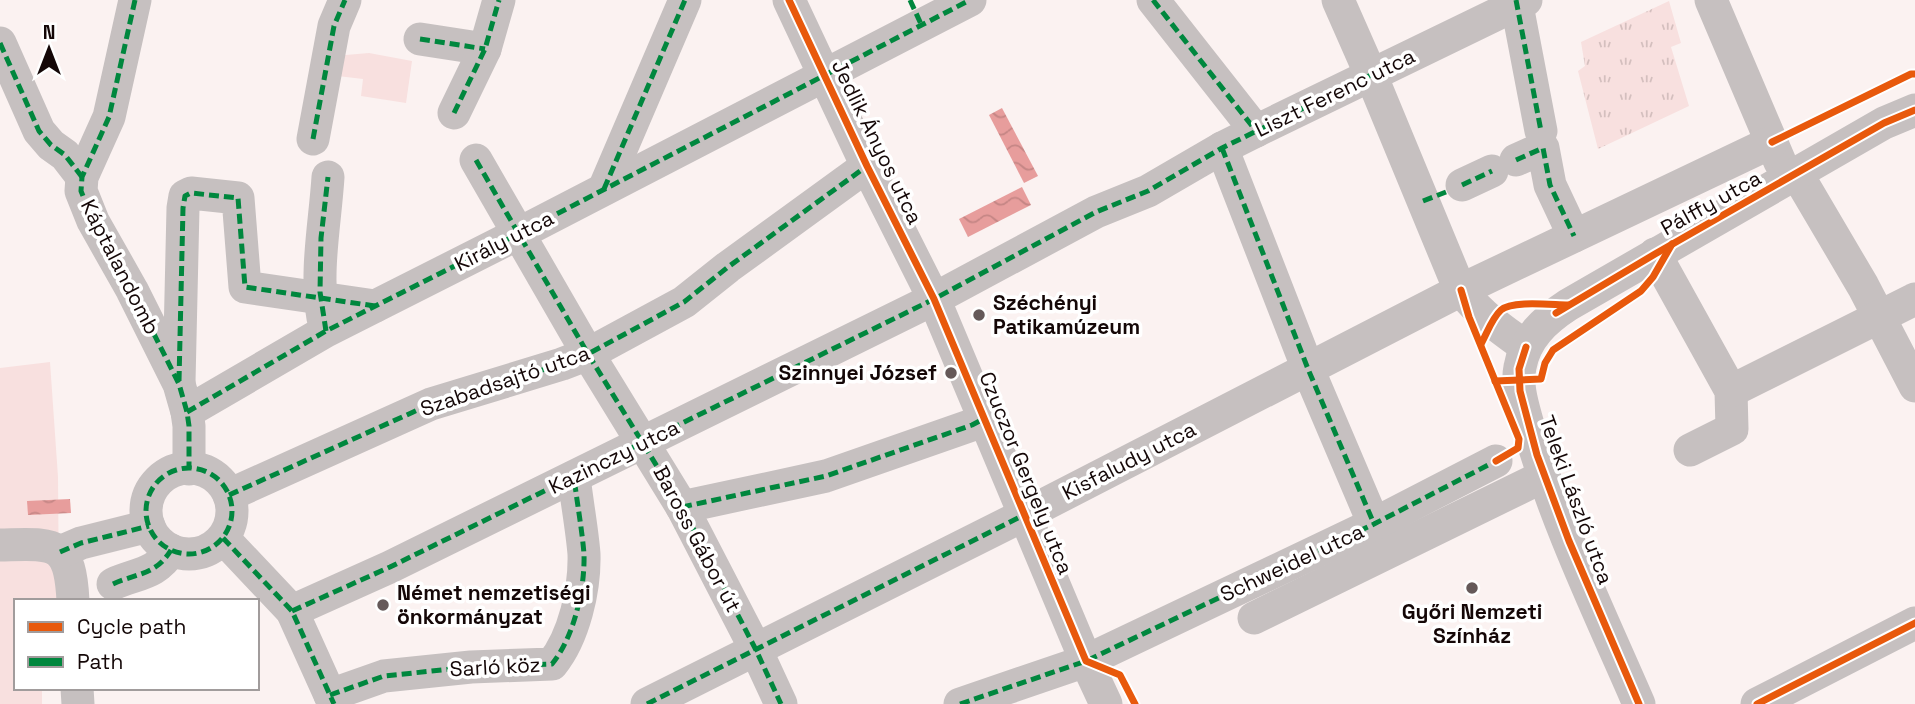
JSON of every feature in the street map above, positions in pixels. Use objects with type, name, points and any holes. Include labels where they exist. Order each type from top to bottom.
[{"type":"street","name":"Káptalandomb","points":[[135,0],[109,117],[82,177],[81,191],[93,221],[132,290],[183,398]]},
{"type":"street","points":[[313,138],[334,26],[345,0]]},
{"type":"street","points":[[454,113],[485,49],[499,0]]},
{"type":"street","points":[[604,189],[685,0]]},
{"type":"street","name":"Jedlik Ányos utca","points":[[789,0],[867,166],[934,299]]},
{"type":"street","name":"Király utca","points":[[183,398],[326,331],[824,76],[915,12],[970,0]]},
{"type":"street","points":[[1153,0],[1256,131]]},
{"type":"street","points":[[1338,0],[1371,75],[1489,170],[1550,185],[1574,236]]},
{"type":"street","points":[[1711,0],[1772,142],[1863,286],[1915,386]]},
{"type":"street","points":[[1520,1],[1489,170],[1452,275],[1480,313],[1526,347]]},
{"type":"street","name":"Liszt Ferenc utca","points":[[1148,191],[1222,148],[1520,1]]},
{"type":"street","points":[[420,40],[485,49]]},
{"type":"street","points":[[0,43],[39,131],[51,145],[65,155],[82,177]]},
{"type":"street","name":"Pálffy utca","points":[[1526,347],[1539,328],[1556,313],[1884,123],[1915,100]]},
{"type":"street","name":"Pálffy utca","points":[[1884,123],[1915,110]]},
{"type":"street","name":"Pálffy utca","points":[[1461,290],[1772,142]]},
{"type":"street","points":[[1222,148],[1308,369],[1374,524]]},
{"type":"street","name":"Baross Gábor út","points":[[476,160],[682,507],[781,704]]},
{"type":"street","name":"Szabadsajtó utca","points":[[229,495],[431,404],[589,354],[684,302],[867,166]]},
{"type":"street","points":[[326,331],[320,298],[321,238],[328,177]]},
{"type":"street","name":"Kazinczy utca","points":[[292,611],[390,567],[644,443],[934,299],[1096,212],[1148,191]]},
{"type":"street","points":[[189,469],[189,442],[183,398],[185,196],[191,193],[238,198],[244,287],[375,306]]},
{"type":"street","points":[[1655,254],[1731,391],[1732,429],[1690,450]]},
{"type":"street","name":"Kisfaludy utca","points":[[647,704],[1024,515],[1250,408],[1308,369],[1461,290]]},
{"type":"street","name":"Czuczor Gergely utca","points":[[934,299],[1106,704]]},
{"type":"street","points":[[1731,391],[1915,299]]},
{"type":"street","name":"Teleki László utca","points":[[1526,347],[1519,369],[1520,391],[1530,432],[1572,547],[1639,704]]},
{"type":"street","points":[[682,507],[826,476],[972,425],[985,418]]},
{"type":"street","name":"Schweidel utca","points":[[960,704],[1086,661],[1374,524],[1496,461]]},
{"type":"street","points":[[189,469],[203,471],[221,483],[229,495],[232,517],[223,538],[199,553],[184,554],[171,550],[160,542],[144,513],[150,492],[169,473],[189,469]]},
{"type":"street","name":"Schweidel utca","points":[[1254,618],[1544,476]]},
{"type":"street","name":"Sarló köz","points":[[332,700],[384,677],[471,667],[552,664],[560,654],[579,610],[584,556],[574,477]]},
{"type":"street","points":[[60,552],[144,513]]},
{"type":"street","points":[[223,538],[292,611],[332,700]]},
{"type":"street","points":[[3,545],[44,545],[60,552],[68,562],[73,599]]},
{"type":"street","points":[[113,584],[158,566],[171,550]]},
{"type":"street","points":[[1757,704],[1915,623]]},
{"type":"green space","points":[[1669,1],[1681,43],[1671,47],[1689,106],[1598,149],[1578,71],[1585,66],[1581,42]]},
{"type":"green space","points":[[369,53],[412,61],[406,103],[361,96],[363,79],[329,75],[334,56]]},
{"type":"green space","points":[[50,362],[58,477],[59,599],[14,599],[14,690],[42,690],[42,704],[0,704],[0,368]]},
{"type":"water","points":[[1002,108],[1038,176],[1024,183],[989,115]]},
{"type":"water","points":[[1022,187],[1031,205],[968,237],[959,219]]},
{"type":"water","points":[[70,499],[71,513],[28,515],[27,501]]},
{"type":"marked path","points":[[135,0],[109,117],[82,177],[81,191],[93,221],[132,290],[179,384],[189,426],[189,469]]},
{"type":"marked path","points":[[313,139],[334,26],[345,0]]},
{"type":"marked path","points":[[454,113],[485,49],[499,0]]},
{"type":"marked path","points":[[604,189],[685,0]]},
{"type":"marked path","points":[[910,0],[921,24]]},
{"type":"marked path","points":[[187,412],[326,331],[970,0]]},
{"type":"marked path","points":[[1153,0],[1256,131]]},
{"type":"marked path","points":[[1516,0],[1541,131]]},
{"type":"marked path","points":[[420,39],[485,49]]},
{"type":"marked path","points":[[0,43],[39,131],[51,145],[65,155],[82,177]]},
{"type":"marked path","points":[[292,611],[390,567],[934,299],[1096,212],[1148,191],[1222,148],[1371,75]]},
{"type":"marked path","points":[[1222,148],[1308,369],[1374,524]]},
{"type":"marked path","points":[[1516,160],[1543,148],[1550,185],[1574,236]]},
{"type":"marked path","points":[[476,160],[588,354],[682,507],[781,704]]},
{"type":"marked path","points":[[229,495],[431,404],[588,354],[684,302],[867,166]]},
{"type":"marked path","points":[[1462,185],[1492,171]]},
{"type":"marked path","points":[[326,331],[320,292],[321,238],[328,177]]},
{"type":"marked path","points":[[1423,201],[1446,192]]},
{"type":"marked path","points":[[179,381],[183,208],[185,196],[191,193],[238,198],[245,287],[375,306]]},
{"type":"marked path","points":[[682,507],[826,476],[972,425],[985,418]]},
{"type":"marked path","points":[[960,704],[1086,661],[1374,524],[1496,461]]},
{"type":"marked path","points":[[189,468],[205,472],[219,481],[228,495],[232,511],[228,527],[219,541],[205,550],[189,554],[173,550],[159,541],[150,527],[146,511],[150,495],[159,481],[173,472],[189,468]]},
{"type":"marked path","points":[[330,695],[384,676],[471,667],[552,664],[572,627],[583,582],[584,554],[574,477]]},
{"type":"marked path","points":[[647,704],[1024,515],[1022,510]]},
{"type":"marked path","points":[[60,552],[81,543],[149,526]]},
{"type":"marked path","points":[[223,538],[292,611],[334,704]]},
{"type":"marked path","points":[[113,584],[152,569],[171,550]]},
{"type":"cycle path","points":[[789,0],[867,166],[934,299],[1086,661],[1120,675],[1135,704]]},
{"type":"cycle path","points":[[1772,142],[1915,74]]},
{"type":"cycle path","points":[[1556,313],[1884,123],[1915,110]]},
{"type":"cycle path","points":[[1495,381],[1541,379],[1545,363],[1553,350],[1641,291],[1653,277],[1672,244]]},
{"type":"cycle path","points":[[1461,290],[1469,317],[1519,439],[1518,448],[1496,461]]},
{"type":"cycle path","points":[[1481,344],[1495,317],[1506,307],[1523,304],[1568,305]]},
{"type":"cycle path","points":[[1526,347],[1519,369],[1520,391],[1537,455],[1569,541],[1639,704]]},
{"type":"cycle path","points":[[1757,704],[1915,623]]},
{"type":"place","name":"Széchényi Patikamúzeum","points":[[979,315]]},
{"type":"place","name":"Szinnyei József","points":[[951,373]]},
{"type":"place","name":"Győri Nemzeti Színház","points":[[1472,588]]},
{"type":"place","name":"Német nemzetiségi önkormányzat","points":[[383,605]]}]
